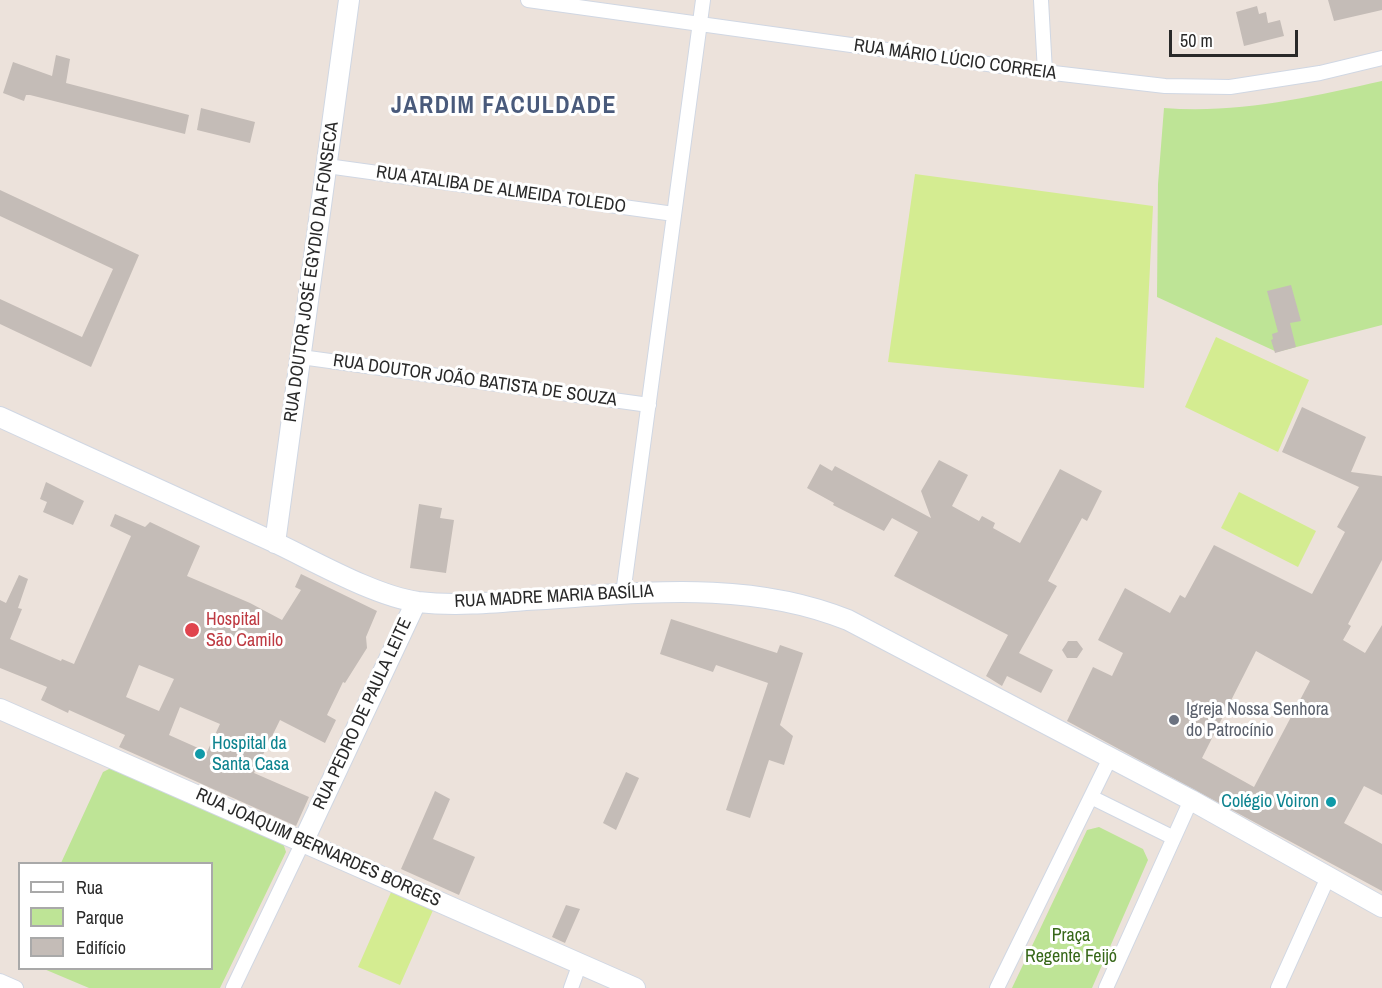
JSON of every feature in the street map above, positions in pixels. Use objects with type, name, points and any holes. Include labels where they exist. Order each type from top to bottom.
[{"type":"street","name":"RUA DOUTOR JOSÉ EGYDIO DA FONSECA","points":[[275,543],[349,0]]},
{"type":"street","name":"RUA MÁRIO LÚCIO CORREIA","points":[[528,0],[1045,72],[1165,86],[1230,87],[1320,73],[1382,58]]},
{"type":"street","points":[[623,594],[703,0]]},
{"type":"street","points":[[1041,0],[1045,72]]},
{"type":"street","name":"RUA ATALIBA DE ALMEIDA TOLEDO","points":[[327,166],[675,214]]},
{"type":"street","name":"RUA DOUTOR JOÃO BATISTA DE SOUZA","points":[[300,357],[649,405]]},
{"type":"street","name":"RUA MADRE MARIA BASÍLIA","points":[[0,417],[368,585],[416,602],[493,602],[717,591],[759,595],[819,608],[848,620],[1110,758]]},
{"type":"street","name":"RUA PEDRO DE PAULA LEITE","points":[[232,988],[416,602]]},
{"type":"street","name":"RUA JOAQUIM BERNARDES BORGES","points":[[0,709],[635,988]]},
{"type":"street","points":[[997,988],[1110,758],[1329,875],[1382,907]]},
{"type":"street","points":[[1091,796],[1174,838]]},
{"type":"street","points":[[1106,988],[1191,800]]},
{"type":"street","points":[[1278,988],[1329,875]]},
{"type":"street","points":[[571,988],[580,963]]},
{"type":"street","points":[[0,981],[16,988]]},
{"type":"green space","points":[[1382,81],[1382,325],[1277,352],[1157,297],[1158,184],[1164,108],[1219,109],[1274,103]]},
{"type":"green space","points":[[915,174],[1153,206],[1144,388],[888,362]]},
{"type":"green space","points":[[1216,337],[1309,380],[1278,452],[1185,407]]},
{"type":"green space","points":[[1239,492],[1316,531],[1298,567],[1221,528]]},
{"type":"green space","points":[[113,767],[283,843],[286,852],[220,988],[89,988],[46,970],[213,970],[213,862],[61,862],[103,772]]},
{"type":"green space","name":"Praça Regente Feijó","points":[[1099,827],[1143,849],[1148,860],[1092,988],[1012,988],[1087,830]]},
{"type":"green space","points":[[392,890],[434,908],[400,985],[358,967]]},
{"type":"building","points":[[1328,0],[1382,0],[1382,10],[1334,21]]},
{"type":"building","points":[[1257,6],[1259,14],[1266,12],[1268,23],[1280,20],[1284,36],[1244,46],[1236,12]]},
{"type":"building","points":[[56,55],[70,59],[66,83],[189,115],[185,134],[30,95],[26,95],[24,101],[3,93],[13,62],[52,76]]},
{"type":"building","points":[[201,108],[255,122],[250,143],[197,130]]},
{"type":"building","points":[[0,190],[139,255],[91,367],[0,324],[0,299],[82,337],[113,269],[0,216]]},
{"type":"building","points":[[1291,285],[1301,321],[1290,323],[1296,347],[1275,353],[1271,340],[1273,339],[1272,334],[1278,332],[1267,291]]},
{"type":"building","points":[[1302,407],[1366,437],[1351,472],[1382,476],[1382,560],[1348,624],[1351,626],[1343,640],[1365,653],[1382,625],[1382,795],[1364,786],[1344,823],[1382,844],[1382,891],[1067,721],[1093,667],[1112,676],[1123,653],[1098,640],[1125,588],[1170,613],[1180,595],[1185,598],[1214,545],[1312,594],[1345,532],[1337,527],[1359,487],[1282,452]],"holes":[[[1256,651],[1310,681],[1254,787],[1202,758]]]},
{"type":"building","points":[[939,460],[968,475],[952,506],[979,521],[982,516],[995,523],[993,528],[1020,543],[1060,469],[1102,491],[1087,521],[1082,518],[1048,581],[1057,586],[1019,653],[1053,670],[1041,693],[1007,676],[1002,686],[986,676],[1008,635],[894,576],[918,532],[892,518],[884,531],[833,505],[834,503],[807,488],[820,464],[832,471],[835,466],[931,518],[921,491]]},
{"type":"building","points":[[46,482],[84,501],[73,525],[43,512],[47,502],[40,499]]},
{"type":"building","points":[[419,504],[442,508],[440,518],[454,520],[446,573],[410,568]]},
{"type":"building","points":[[115,514],[145,527],[150,522],[200,546],[187,576],[250,603],[282,620],[301,590],[295,587],[301,574],[377,611],[366,637],[367,648],[345,683],[343,682],[327,715],[336,720],[325,743],[280,720],[254,773],[309,797],[296,826],[119,747],[125,735],[41,700],[47,687],[0,668],[0,600],[6,603],[19,575],[28,579],[18,608],[22,609],[10,639],[61,661],[62,659],[74,664],[131,536],[110,526]],"holes":[[[139,665],[174,679],[159,711],[126,697]],[[180,707],[220,724],[207,752],[169,735]]]},
{"type":"building","points":[[671,619],[777,653],[780,645],[803,653],[780,725],[793,736],[784,765],[769,760],[750,818],[726,810],[768,683],[716,665],[713,672],[660,654]]},
{"type":"building","points":[[1068,641],[1077,641],[1083,649],[1077,658],[1067,658],[1062,650]]},
{"type":"building","points":[[626,772],[639,778],[616,830],[603,823]]},
{"type":"building","points":[[435,791],[450,799],[433,839],[475,857],[459,895],[401,869]]},
{"type":"building","points":[[566,905],[580,909],[565,943],[552,937]]},
{"type":"place","name":"Hospital São Camilo","points":[[192,630]]},
{"type":"place","name":"Igreja Nossa Senhora do Patrocínio","points":[[1174,720]]},
{"type":"place","name":"Hospital da Santa Casa","points":[[200,754]]},
{"type":"place","name":"Colégio Voiron","points":[[1331,802]]},
{"type":"district","name":"JARDIM FACULDADE","points":[[504,107]]}]
